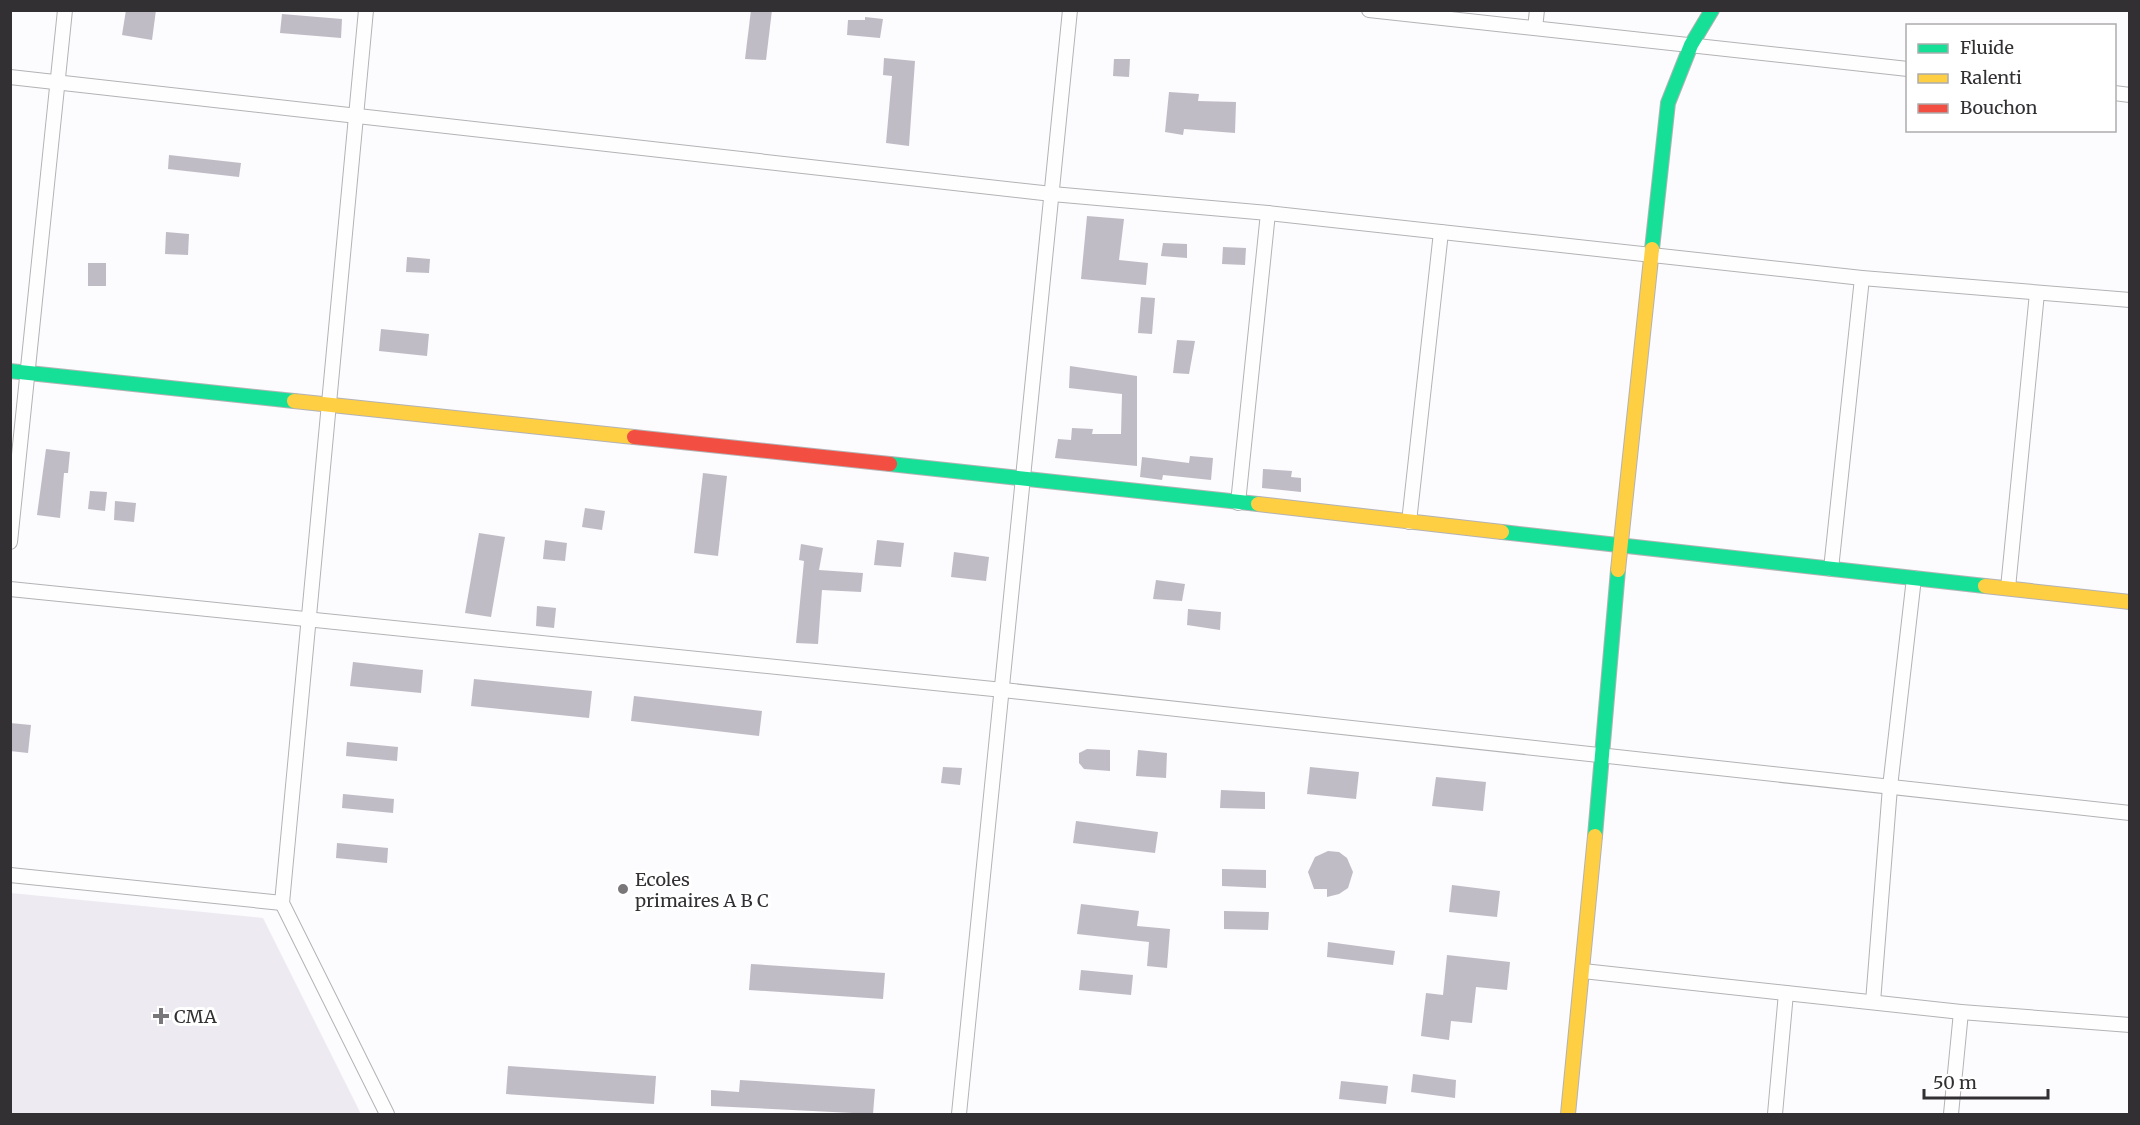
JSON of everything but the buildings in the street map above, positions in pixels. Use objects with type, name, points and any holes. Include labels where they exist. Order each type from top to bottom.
[{"type":"street","points":[[10,542],[65,10]]},
{"type":"street","points":[[366,10],[282,903],[387,1114]]},
{"type":"street","points":[[959,1114],[1070,10]]},
{"type":"street","points":[[1369,10],[1906,69]]},
{"type":"street","points":[[1535,28],[1537,10]]},
{"type":"street","points":[[1568,1114],[1603,756],[1620,546],[1668,103],[1691,45],[1712,10]]},
{"type":"street","points":[[10,77],[357,118],[1052,194],[1268,213],[1862,278],[2130,300]]},
{"type":"street","points":[[1238,503],[1268,213]]},
{"type":"street","points":[[1409,522],[1441,232]]},
{"type":"street","points":[[1831,569],[1862,278]]},
{"type":"street","points":[[2007,588],[2037,293]]},
{"type":"street","points":[[10,371],[1024,478],[2130,603]]},
{"type":"street","points":[[1873,1002],[1890,788],[1914,578]]},
{"type":"street","points":[[10,589],[1003,690],[2130,813]]},
{"type":"street","points":[[10,875],[282,903]]},
{"type":"street","points":[[1583,972],[1961,1011],[2130,1025]]},
{"type":"street","points":[[1775,1114],[1786,993]]},
{"type":"street","points":[[1951,1114],[1961,1011]]},
{"type":"shaded area","name":"CMA","points":[[11,893],[263,918],[361,1114],[11,1114]]},
{"type":"traffic: fast","points":[[1652,249],[1668,103],[1691,45],[1712,10]]},
{"type":"traffic: fast","points":[[10,371],[294,401]]},
{"type":"traffic: fast","points":[[890,464],[1258,504]]},
{"type":"traffic: fast","points":[[1502,532],[1985,586]]},
{"type":"traffic: fast","points":[[1595,836],[1618,570]]},
{"type":"traffic: slow","points":[[1618,570],[1652,249]]},
{"type":"traffic: slow","points":[[294,401],[634,437]]},
{"type":"traffic: slow","points":[[1258,504],[1502,532]]},
{"type":"traffic: slow","points":[[1985,586],[2130,602]]},
{"type":"traffic: slow","points":[[1568,1114],[1595,836]]},
{"type":"traffic: jam","points":[[634,437],[890,464]]},
{"type":"place","name":"Ecoles primaires A B C","points":[[623,889]]},
{"type":"place","name":"CMA","points":[[161,1016]]}]
